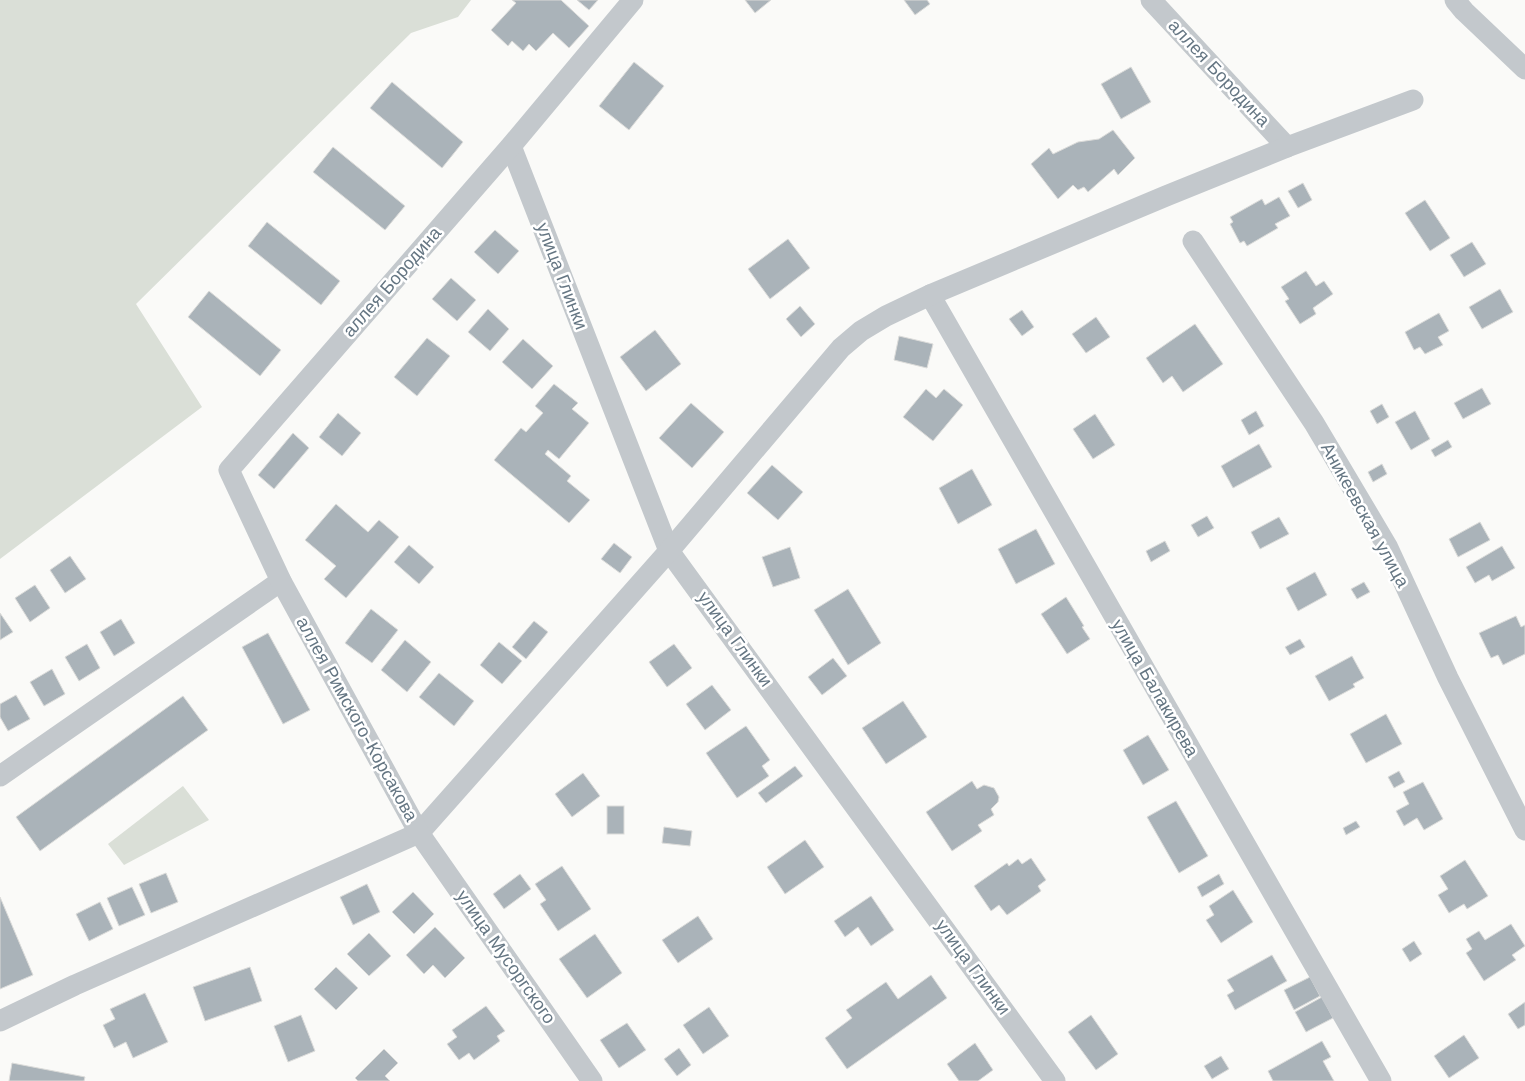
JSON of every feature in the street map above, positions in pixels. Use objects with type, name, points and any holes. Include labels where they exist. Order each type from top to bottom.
[{"type":"street","name":"аллея Бородина","points":[[281,581],[229,470],[511,146],[633,0]]},
{"type":"street","name":"аллея Бородина","points":[[1151,0],[1287,147]]},
{"type":"street","points":[[1455,0],[1464,11],[1525,69]]},
{"type":"street","points":[[419,833],[669,550],[841,348],[869,326],[930,295],[1157,200],[1287,147],[1413,100]]},
{"type":"street","name":"улица Глинки","points":[[511,146],[669,550],[1055,1081]]},
{"type":"street","name":"Аникеевская улица","points":[[1193,241],[1314,423],[1387,546],[1448,678],[1525,830]]},
{"type":"street","name":"улица Балакирева","points":[[930,295],[1381,1081]]},
{"type":"street","points":[[0,776],[281,581]]},
{"type":"street","name":"аллея Римского-Корсакова","points":[[0,1022],[75,985],[419,833],[281,581]]},
{"type":"street","name":"улица Мусоргского","points":[[419,833],[592,1081]]},
{"type":"shaded area","points":[[0,0],[471,0],[458,17],[411,33],[136,304],[202,407],[0,559]]},
{"type":"shaded area","points":[[183,786],[209,820],[124,865],[108,844]]},
{"type":"building","points":[[512,0],[561,0],[589,26],[569,48],[553,33],[536,51],[529,44],[523,51],[512,41],[508,46],[491,30],[516,3]]},
{"type":"building","points":[[577,0],[598,0],[589,10]]},
{"type":"building","points":[[745,0],[771,0],[755,13]]},
{"type":"building","points":[[904,0],[927,0],[930,4],[915,15]]},
{"type":"building","points":[[634,62],[664,86],[629,130],[599,106]]},
{"type":"building","points":[[1131,67],[1151,102],[1121,119],[1101,84]]},
{"type":"building","points":[[392,82],[463,142],[442,168],[370,108]]},
{"type":"building","points":[[1113,130],[1135,158],[1118,175],[1114,169],[1088,192],[1084,187],[1078,190],[1073,185],[1058,199],[1031,164],[1049,148],[1053,154],[1078,142],[1099,139]]},
{"type":"building","points":[[333,147],[405,206],[385,230],[313,172]]},
{"type":"building","points":[[1303,183],[1312,200],[1298,208],[1288,191]]},
{"type":"building","points":[[1279,197],[1290,216],[1275,224],[1278,228],[1247,246],[1244,241],[1240,243],[1230,224],[1233,222],[1230,217],[1262,199],[1265,205]]},
{"type":"building","points":[[1425,200],[1450,238],[1430,251],[1405,213]]},
{"type":"building","points":[[267,222],[340,281],[321,305],[248,246]]},
{"type":"building","points":[[495,230],[519,251],[498,274],[474,252]]},
{"type":"building","points":[[788,239],[810,268],[770,299],[748,269]]},
{"type":"building","points":[[1472,242],[1486,264],[1464,277],[1450,255]]},
{"type":"building","points":[[1306,271],[1316,286],[1324,281],[1333,294],[1313,308],[1316,314],[1300,324],[1285,301],[1289,299],[1281,287]]},
{"type":"building","points":[[451,278],[476,300],[457,321],[432,299]]},
{"type":"building","points":[[1500,289],[1513,312],[1482,329],[1469,307]]},
{"type":"building","points":[[209,291],[281,350],[260,376],[188,317]]},
{"type":"building","points":[[800,306],[815,324],[801,337],[786,319]]},
{"type":"building","points":[[488,309],[509,329],[490,351],[468,332]]},
{"type":"building","points":[[1022,310],[1034,327],[1022,336],[1009,319]]},
{"type":"building","points":[[1439,313],[1449,331],[1438,337],[1443,345],[1425,354],[1420,347],[1414,350],[1405,332]]},
{"type":"building","points":[[1096,317],[1110,337],[1086,353],[1072,334]]},
{"type":"building","points":[[1195,324],[1223,364],[1183,392],[1172,376],[1163,383],[1146,358]]},
{"type":"building","points":[[655,330],[681,364],[646,391],[620,357]]},
{"type":"building","points":[[899,336],[933,344],[927,368],[894,360]]},
{"type":"building","points":[[427,338],[450,356],[417,396],[394,377]]},
{"type":"building","points":[[523,339],[553,366],[532,389],[502,362]]},
{"type":"building","points":[[554,384],[578,403],[572,409],[589,423],[559,459],[548,450],[545,454],[571,476],[567,481],[590,500],[569,523],[494,460],[521,428],[526,432],[543,413],[535,406]]},
{"type":"building","points":[[1482,388],[1491,404],[1463,419],[1454,403]]},
{"type":"building","points":[[926,389],[936,398],[944,389],[963,405],[933,441],[903,417]]},
{"type":"building","points":[[691,403],[724,432],[692,468],[659,438]]},
{"type":"building","points":[[1382,404],[1389,417],[1377,424],[1370,411]]},
{"type":"building","points":[[1256,411],[1264,426],[1249,435],[1241,420]]},
{"type":"building","points":[[1415,411],[1430,439],[1411,450],[1395,422]]},
{"type":"building","points":[[338,413],[361,433],[342,456],[319,437]]},
{"type":"building","points":[[1095,414],[1115,445],[1093,459],[1073,429]]},
{"type":"building","points":[[293,433],[309,448],[274,489],[258,475]]},
{"type":"building","points":[[1448,440],[1452,447],[1435,457],[1431,450]]},
{"type":"building","points":[[1259,444],[1272,467],[1233,488],[1221,466]]},
{"type":"building","points":[[1382,464],[1387,474],[1373,482],[1368,472]]},
{"type":"building","points":[[772,465],[803,492],[778,520],[747,493]]},
{"type":"building","points":[[972,469],[992,505],[958,524],[939,488]]},
{"type":"building","points":[[336,504],[368,532],[379,520],[399,537],[346,598],[324,579],[336,566],[305,540]]},
{"type":"building","points":[[1207,516],[1214,528],[1198,537],[1191,525]]},
{"type":"building","points":[[1279,517],[1289,534],[1260,549],[1251,532]]},
{"type":"building","points":[[1480,522],[1490,540],[1458,557],[1449,539]]},
{"type":"building","points":[[1036,529],[1055,564],[1016,584],[998,549]]},
{"type":"building","points":[[1165,541],[1170,551],[1151,562],[1146,551]]},
{"type":"building","points":[[614,543],[632,557],[620,573],[601,559]]},
{"type":"building","points":[[409,545],[434,567],[419,584],[394,562]]},
{"type":"building","points":[[1502,546],[1515,568],[1492,581],[1489,575],[1475,583],[1466,567]]},
{"type":"building","points":[[790,547],[800,578],[773,587],[762,557]]},
{"type":"building","points":[[70,556],[86,579],[65,593],[50,570]]},
{"type":"building","points":[[1315,572],[1327,595],[1298,611],[1286,588]]},
{"type":"building","points":[[1364,582],[1370,592],[1357,599],[1351,589]]},
{"type":"building","points":[[35,585],[50,608],[30,622],[15,598]]},
{"type":"building","points":[[848,589],[881,643],[848,665],[814,610]]},
{"type":"building","points":[[1066,597],[1090,639],[1067,654],[1041,614]]},
{"type":"building","points":[[371,609],[398,630],[372,663],[345,643]]},
{"type":"building","points":[[0,613],[13,632],[0,640]]},
{"type":"building","points":[[1516,616],[1521,627],[1525,625],[1525,654],[1503,665],[1498,655],[1491,658],[1479,633]]},
{"type":"building","points":[[121,619],[135,643],[114,656],[100,632]]},
{"type":"building","points":[[534,621],[548,632],[526,659],[512,647]]},
{"type":"building","points":[[268,633],[310,710],[283,724],[242,647]]},
{"type":"building","points":[[1300,639],[1305,647],[1290,655],[1285,647]]},
{"type":"building","points":[[405,640],[431,662],[407,692],[381,670]]},
{"type":"building","points":[[499,642],[522,661],[502,684],[480,665]]},
{"type":"building","points":[[87,644],[100,668],[79,681],[65,657]]},
{"type":"building","points":[[674,644],[692,668],[667,687],[649,662]]},
{"type":"building","points":[[1352,656],[1364,678],[1353,684],[1355,687],[1329,701],[1315,676]]},
{"type":"building","points":[[833,658],[847,676],[822,695],[808,677]]},
{"type":"building","points":[[52,669],[65,694],[44,706],[30,682]]},
{"type":"building","points":[[439,673],[474,701],[454,726],[419,697]]},
{"type":"building","points":[[712,685],[731,710],[705,730],[686,704]]},
{"type":"building","points":[[16,695],[30,719],[8,731],[0,717],[0,704]]},
{"type":"building","points":[[183,696],[208,730],[40,851],[16,817]]},
{"type":"building","points":[[903,701],[927,737],[886,764],[862,728]]},
{"type":"building","points":[[1386,714],[1402,744],[1366,763],[1350,734]]},
{"type":"building","points":[[746,726],[770,760],[762,766],[769,776],[737,798],[706,753]]},
{"type":"building","points":[[1148,735],[1169,770],[1143,785],[1123,750]]},
{"type":"building","points":[[795,766],[803,776],[766,803],[758,793]]},
{"type":"building","points":[[1399,771],[1405,782],[1394,788],[1388,777]]},
{"type":"building","points":[[583,773],[600,796],[572,817],[555,794]]},
{"type":"building","points":[[972,781],[977,789],[984,785],[994,788],[999,797],[998,802],[991,809],[994,815],[978,825],[982,831],[952,851],[926,812]]},
{"type":"building","points":[[1423,782],[1443,819],[1424,830],[1417,818],[1404,826],[1396,811],[1409,804],[1403,792]]},
{"type":"building","points":[[1176,801],[1208,856],[1179,873],[1147,817]]},
{"type":"building","points":[[607,806],[624,806],[624,834],[607,834]]},
{"type":"building","points":[[1356,821],[1360,827],[1346,835],[1343,828]]},
{"type":"building","points":[[664,827],[692,831],[690,846],[662,843]]},
{"type":"building","points":[[805,840],[824,867],[785,894],[767,867]]},
{"type":"building","points":[[1031,858],[1046,880],[1038,886],[1041,891],[1007,915],[999,905],[991,911],[974,886],[1007,863],[1009,866],[1018,859],[1022,864]]},
{"type":"building","points":[[1465,860],[1488,896],[1467,909],[1464,904],[1449,913],[1438,895],[1448,889],[1440,876]]},
{"type":"building","points":[[562,866],[591,909],[558,931],[540,904],[546,900],[535,884]]},
{"type":"building","points":[[166,873],[178,902],[151,913],[139,884]]},
{"type":"building","points":[[520,874],[531,889],[504,909],[493,894]]},
{"type":"building","points":[[1219,874],[1224,884],[1202,897],[1197,887]]},
{"type":"building","points":[[367,884],[380,912],[353,925],[340,897]]},
{"type":"building","points":[[132,887],[145,915],[119,926],[107,898]]},
{"type":"building","points":[[1233,890],[1253,922],[1221,943],[1206,920],[1214,915],[1209,906]]},
{"type":"building","points":[[413,892],[434,914],[414,934],[392,912]]},
{"type":"building","points":[[871,896],[894,930],[871,946],[858,927],[845,937],[834,921]]},
{"type":"building","points":[[0,897],[33,975],[0,989]]},
{"type":"building","points":[[100,902],[113,929],[89,941],[76,914]]},
{"type":"building","points":[[698,916],[713,939],[678,963],[662,940]]},
{"type":"building","points":[[1511,924],[1525,946],[1512,955],[1516,960],[1484,981],[1466,953],[1472,949],[1466,939],[1479,931],[1485,940]]},
{"type":"building","points":[[435,927],[465,958],[445,978],[433,965],[424,974],[406,955]]},
{"type":"building","points":[[369,933],[391,956],[369,976],[347,954]]},
{"type":"building","points":[[595,934],[622,973],[587,998],[559,959]]},
{"type":"building","points":[[1414,941],[1422,954],[1410,962],[1402,949]]},
{"type":"building","points":[[1272,955],[1287,981],[1235,1010],[1227,995],[1234,991],[1227,980]]},
{"type":"building","points":[[250,967],[262,1001],[205,1021],[193,987]]},
{"type":"building","points":[[336,967],[358,988],[336,1010],[314,989]]},
{"type":"building","points":[[931,975],[947,998],[847,1069],[825,1038],[852,1018],[846,1010],[886,982],[898,999]]},
{"type":"building","points":[[1310,977],[1320,996],[1294,1010],[1284,990]]},
{"type":"building","points":[[145,993],[168,1042],[133,1058],[126,1042],[114,1048],[103,1025],[115,1019],[110,1009]]},
{"type":"building","points":[[1322,997],[1333,1018],[1306,1032],[1295,1012]]},
{"type":"building","points":[[1525,1002],[1525,1025],[1518,1029],[1508,1014]]},
{"type":"building","points":[[486,1006],[505,1031],[497,1036],[500,1041],[474,1060],[469,1053],[459,1060],[447,1044],[457,1037],[452,1030]]},
{"type":"building","points":[[709,1007],[729,1036],[703,1054],[683,1025]]},
{"type":"building","points":[[301,1015],[315,1051],[288,1062],[274,1026]]},
{"type":"building","points":[[1091,1015],[1118,1054],[1096,1070],[1068,1032]]},
{"type":"building","points":[[627,1023],[646,1050],[619,1068],[600,1040]]},
{"type":"building","points":[[1464,1035],[1479,1058],[1449,1078],[1434,1056]]},
{"type":"building","points":[[1322,1041],[1331,1057],[1323,1061],[1334,1081],[1273,1081],[1268,1071]]},
{"type":"building","points":[[975,1043],[993,1070],[978,1081],[959,1081],[947,1064]]},
{"type":"building","points":[[679,1048],[691,1065],[677,1076],[664,1059]]},
{"type":"building","points":[[384,1049],[398,1063],[385,1076],[390,1081],[358,1081],[355,1078]]},
{"type":"building","points":[[1221,1056],[1229,1069],[1212,1079],[1204,1066]]},
{"type":"building","points":[[12,1063],[85,1077],[84,1081],[9,1081]]}]
